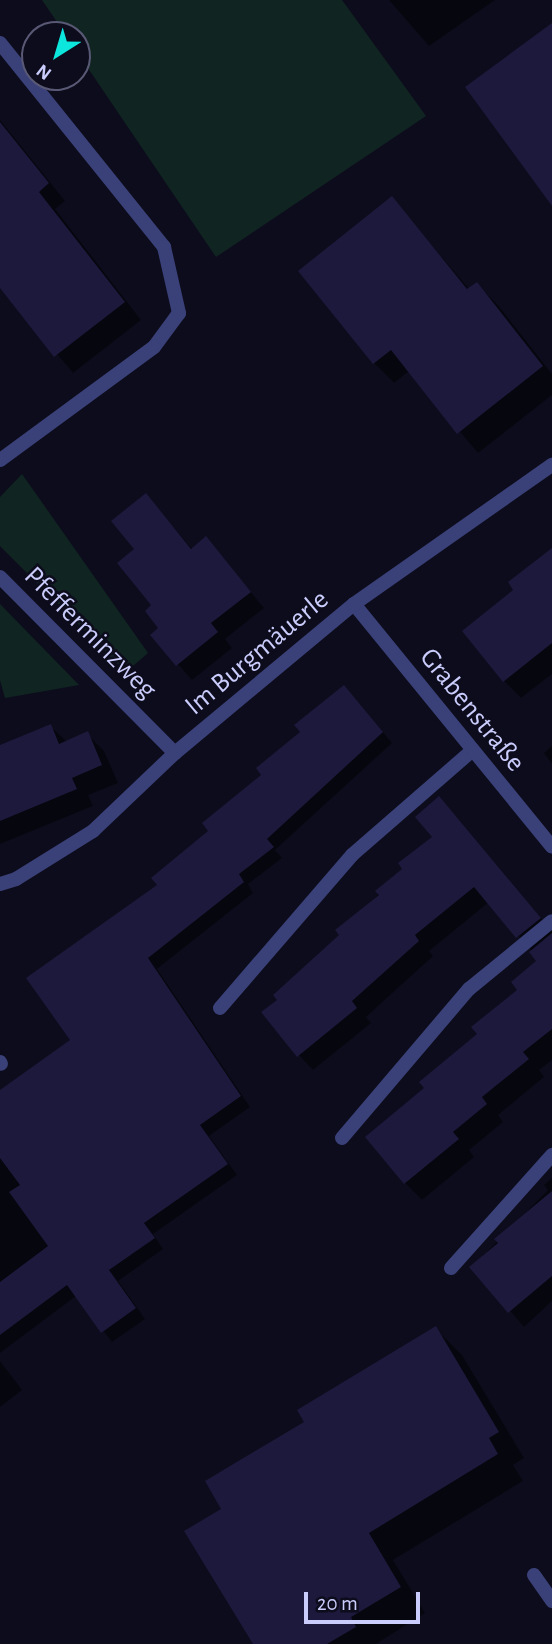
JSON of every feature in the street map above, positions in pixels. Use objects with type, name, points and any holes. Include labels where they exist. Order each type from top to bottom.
[{"type":"street","points":[[0,43],[164,247],[179,313],[154,347],[0,460]]},
{"type":"street","name":"Im Burgmäuerle","points":[[0,884],[16,879],[93,831],[175,753],[354,604],[552,465]]},
{"type":"street","name":"Pfefferminzweg","points":[[0,577],[175,753]]},
{"type":"street","name":"Grabenstraße","points":[[354,604],[552,847]]},
{"type":"street","points":[[220,1009],[352,855],[473,750]]},
{"type":"street","points":[[342,1138],[469,989],[552,922]]},
{"type":"street","points":[[451,1268],[552,1156]]},
{"type":"street","points":[[534,1576],[552,1601]]},
{"type":"green space","points":[[42,0],[342,0],[426,116],[216,257],[91,73],[91,21],[56,21]]},
{"type":"green space","points":[[22,474],[148,653],[126,672],[0,546],[0,497]]},
{"type":"green space","points":[[0,604],[79,685],[5,698],[0,680]]},
{"type":"building","points":[[552,23],[552,206],[465,87]]},
{"type":"building","points":[[0,122],[49,183],[39,192],[125,302],[54,357],[0,288]]},
{"type":"building","points":[[392,196],[467,289],[477,282],[543,366],[457,434],[391,350],[373,364],[298,271]]},
{"type":"building","points":[[146,493],[191,549],[206,536],[251,592],[211,623],[218,632],[176,666],[150,635],[158,628],[145,611],[151,605],[117,563],[134,549],[111,521]]},
{"type":"building","points":[[552,548],[552,643],[503,682],[462,631],[513,590],[508,582]]},
{"type":"building","points":[[344,685],[383,732],[267,839],[274,847],[239,874],[244,882],[148,958],[241,1096],[200,1125],[228,1164],[144,1223],[155,1238],[109,1270],[136,1308],[101,1333],[67,1285],[0,1335],[0,1282],[48,1246],[9,1192],[20,1185],[0,1158],[0,1090],[70,1040],[26,978],[157,885],[151,878],[208,831],[202,823],[261,775],[256,768],[300,732],[294,725]]},
{"type":"building","points":[[51,724],[59,744],[88,731],[102,765],[72,778],[77,789],[0,821],[0,745]]},
{"type":"building","points":[[439,796],[541,918],[516,938],[474,887],[415,935],[419,941],[352,1001],[357,1008],[297,1057],[261,1012],[277,1000],[273,995],[339,935],[335,930],[379,895],[375,891],[402,869],[398,863],[432,837],[415,817]]},
{"type":"building","points":[[552,933],[552,1029],[523,1052],[529,1059],[482,1097],[487,1104],[453,1132],[459,1139],[404,1184],[365,1137],[424,1088],[419,1082],[477,1034],[471,1027],[517,990],[511,982],[536,961],[529,952]]},
{"type":"building","points":[[552,1191],[552,1276],[508,1313],[469,1267],[498,1243],[494,1239]]},
{"type":"building","points":[[436,1326],[499,1432],[489,1438],[498,1454],[369,1533],[401,1587],[351,1617],[356,1627],[327,1644],[253,1644],[184,1531],[221,1509],[205,1481],[304,1422],[297,1410]]}]
